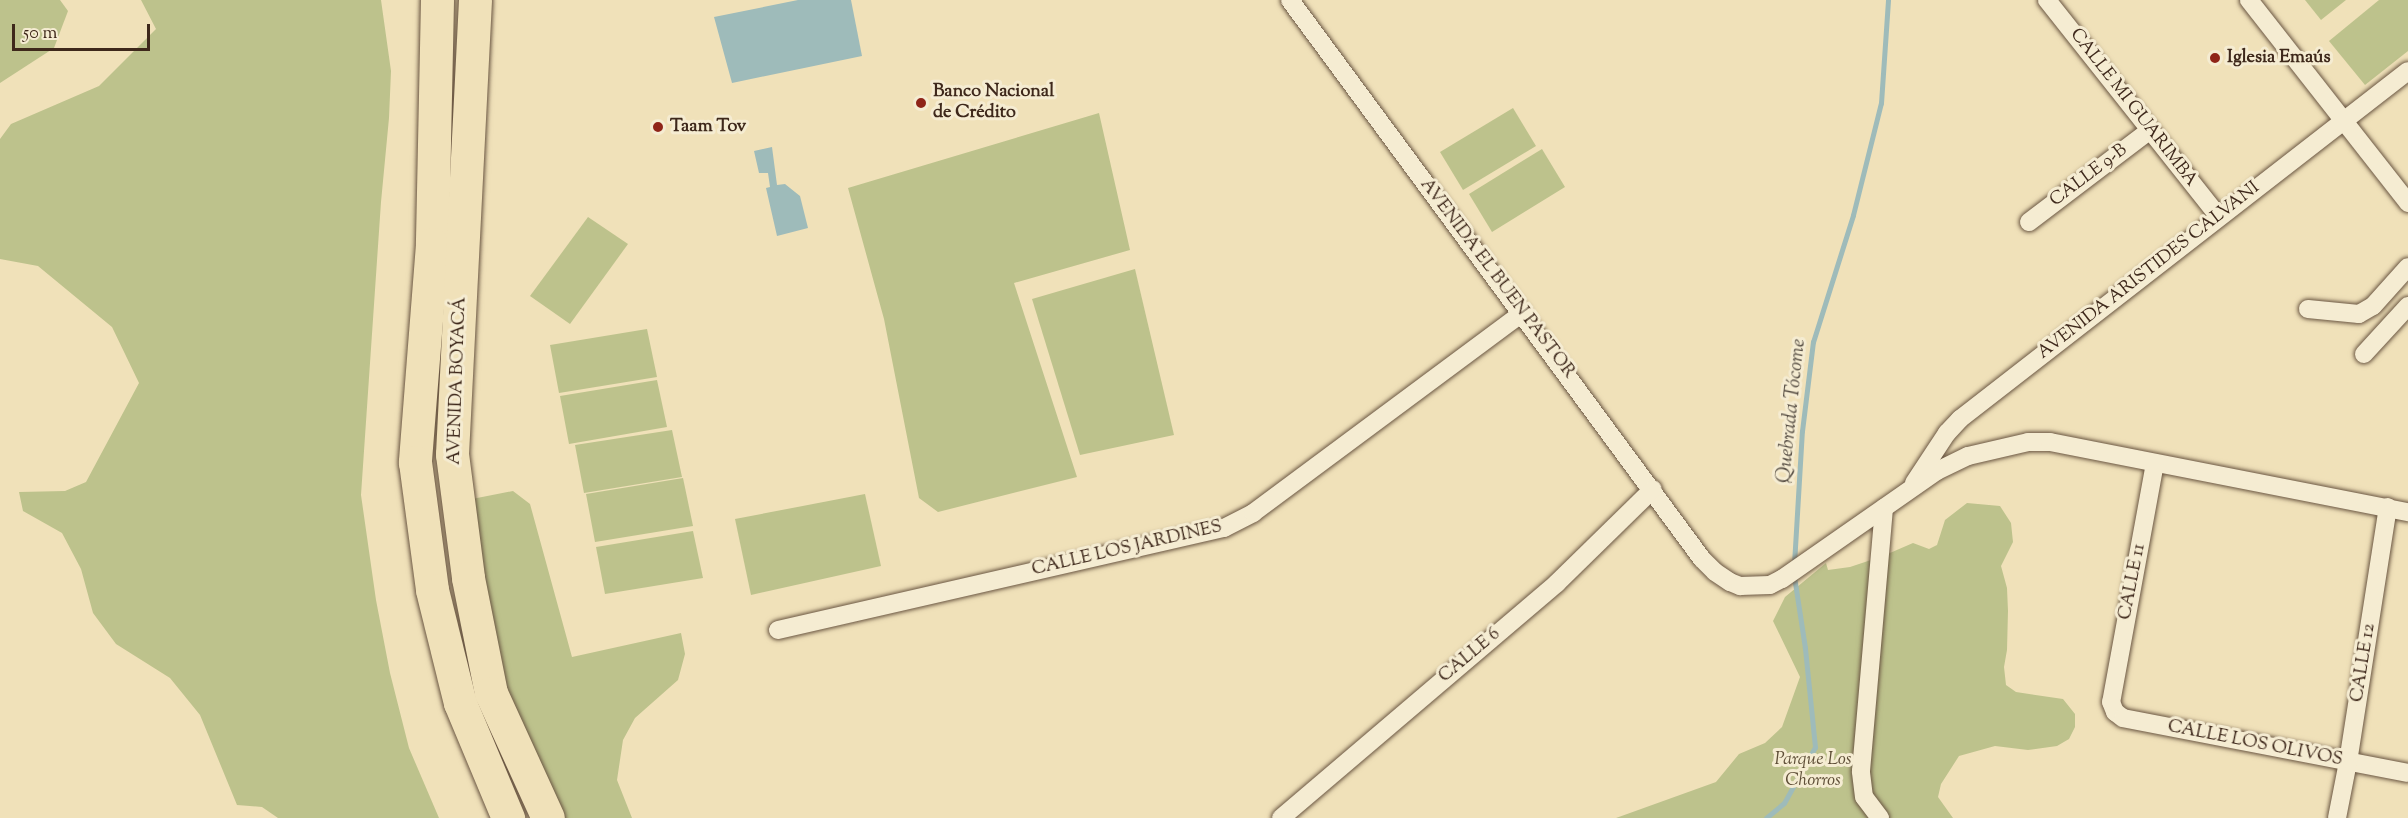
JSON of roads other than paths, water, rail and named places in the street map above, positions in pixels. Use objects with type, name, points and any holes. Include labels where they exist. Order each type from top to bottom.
[{"type":"highway","name":"AVENIDA BOYACÁ","points":[[436,0],[432,244],[415,462],[432,590],[460,703],[508,818]]},
{"type":"highway","name":"AVENIDA BOYACÁ","points":[[475,0],[452,454],[468,578],[491,693],[548,818]]},
{"type":"street","name":"AVENIDA EL BUEN PASTOR","points":[[1290,0],[1653,489],[1702,559],[1715,572],[1740,586],[1770,585],[1782,579],[1909,490]]},
{"type":"street","name":"CALLE MI GUARIMBA","points":[[2047,0],[2218,216]]},
{"type":"street","points":[[2249,0],[2408,203]]},
{"type":"street","name":"AVENIDA ARISTIDES CALVANI","points":[[1909,490],[1947,433],[1960,419],[2218,216],[2408,71]]},
{"type":"street","name":"CALLE 9-B","points":[[2029,222],[2150,130]]},
{"type":"street","points":[[2307,309],[2359,314],[2373,306],[2408,267]]},
{"type":"street","points":[[2364,354],[2408,306]]},
{"type":"street","name":"CALLE LOS JARDINES","points":[[778,630],[1224,528],[1253,513],[1522,313]]},
{"type":"street","points":[[1909,490],[1968,456],[2028,442],[2049,442],[2408,512]]},
{"type":"street","name":"CALLE 11","points":[[2111,702],[2156,463]]},
{"type":"street","name":"CALLE 6","points":[[1281,818],[1557,583],[1653,489]]},
{"type":"street","name":"CALLE 12","points":[[2337,818],[2388,507]]},
{"type":"street","points":[[1880,818],[1864,797],[1861,778],[1884,508]]},
{"type":"street","name":"CALLE LOS OLIVOS","points":[[2111,702],[2115,712],[2123,718],[2408,773]]},
{"type":"water","points":[[798,0],[851,0],[862,56],[732,83],[714,17]]},
{"type":"water","points":[[772,147],[777,185],[785,184],[800,196],[808,228],[777,236],[766,188],[770,187],[768,173],[759,173],[754,151]]},
{"type":"waterway","name":"Quebrada Tócome","points":[[1794,564],[1802,431],[1813,342],[1853,215],[1881,103],[1888,0]]},
{"type":"waterway","name":"Quebrada Tócome","points":[[1766,818],[1784,803],[1815,747],[1805,648],[1794,576]]},
{"type":"place","name":"Iglesia Emaús","points":[[2215,58]]},
{"type":"place","name":"Banco Nacional de Crédito","points":[[921,103]]},
{"type":"place","name":"Taam Tov","points":[[658,127]]},
{"type":"park label","name":"Parque Los Chorros","points":[[1813,771]]}]
